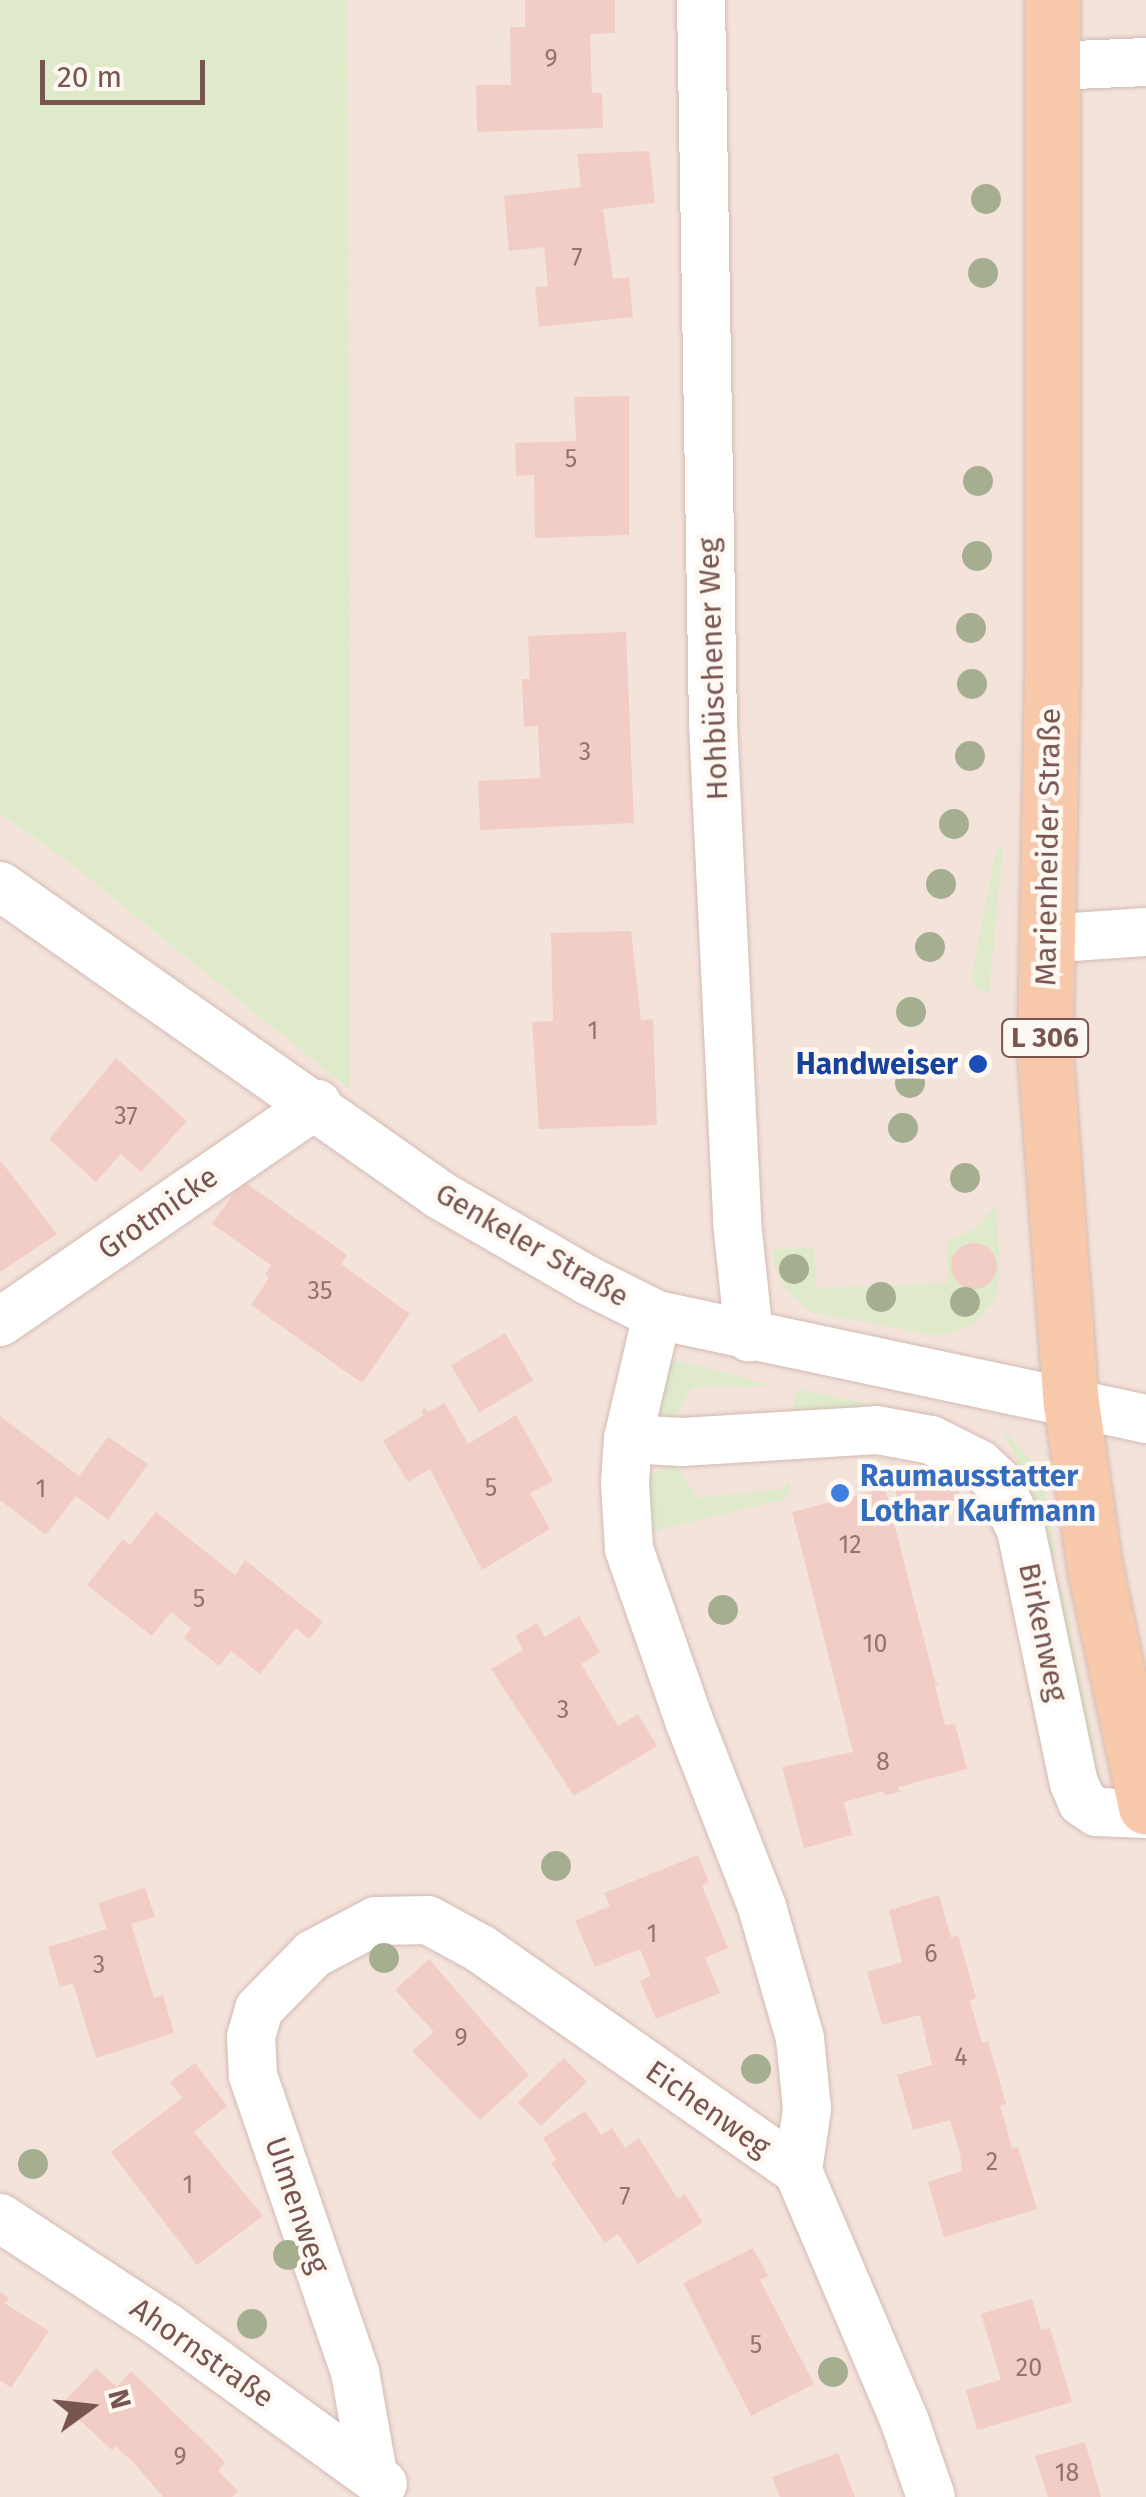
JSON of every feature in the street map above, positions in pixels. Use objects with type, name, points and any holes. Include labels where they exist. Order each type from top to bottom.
[{"type":"main road","name":"Marienheider Straße","points":[[1052,0],[1052,672],[1044,939],[1045,1053],[1072,1403],[1095,1570],[1146,1810]]},
{"type":"street","name":"Hohbüschener Weg","points":[[701,0],[713,724],[736,1222],[748,1338]]},
{"type":"street","points":[[1051,66],[1146,62]]},
{"type":"street","name":"Genkeler Straße","points":[[0,886],[316,1104],[440,1195],[587,1280],[658,1315],[748,1338],[1146,1419]]},
{"type":"street","points":[[1044,939],[1146,932]]},
{"type":"street","name":"Grotmicke","points":[[0,1322],[316,1104]]},
{"type":"street","points":[[658,1315],[646,1348],[628,1439],[625,1482],[629,1548],[690,1723],[762,1908],[800,2038],[807,2108],[798,2170]]},
{"type":"street","name":"Birkenweg","points":[[628,1439],[682,1442],[878,1430],[931,1440],[979,1464],[998,1482],[1022,1530],[1082,1802],[1097,1812],[1146,1810]]},
{"type":"street","name":"Eichenweg","points":[[313,1954],[376,1921],[428,1920],[481,1949],[798,2170],[905,2422],[931,2497]]},
{"type":"street","name":"Ulmenweg","points":[[313,1954],[260,2010],[251,2038],[253,2075],[355,2372],[384,2485]]},
{"type":"street","name":"Ahornstraße","points":[[0,2218],[166,2326],[384,2485]]},
{"type":"shaded area","points":[[348,0],[1146,0],[1146,2497],[0,2497],[0,814],[66,860],[349,1089]]},
{"type":"green space","points":[[0,0],[348,0],[350,1090],[66,860],[0,814]]},
{"type":"green space","points":[[1003,845],[989,993],[975,987],[972,975],[996,850]]},
{"type":"green space","points":[[996,1205],[1000,1262],[996,1299],[975,1323],[954,1333],[935,1335],[813,1313],[782,1286],[774,1264],[772,1250],[814,1247],[816,1288],[948,1283],[947,1241],[977,1228]]},
{"type":"green space","points":[[676,1360],[774,1386],[692,1387],[673,1421],[655,1410],[667,1366]]},
{"type":"green space","points":[[797,1389],[949,1421],[947,1429],[791,1421]]},
{"type":"green space","points":[[1001,1427],[1032,1461],[1044,1489],[1057,1557],[1048,1557],[1034,1497]]},
{"type":"green space","points":[[673,1462],[697,1498],[781,1489],[789,1482],[790,1486],[786,1499],[642,1534],[639,1481]]},
{"type":"green space","points":[[1063,1590],[1103,1789],[1090,1777],[1052,1592]]},
{"type":"building","points":[[525,0],[615,0],[615,33],[590,34],[592,93],[602,93],[603,128],[477,132],[476,85],[511,85],[510,27],[525,27]]},
{"type":"building","points":[[649,151],[655,203],[603,209],[613,279],[629,277],[633,317],[539,327],[535,287],[548,286],[544,247],[509,251],[504,196],[581,187],[577,154]]},
{"type":"building","points":[[629,396],[629,535],[535,538],[534,475],[516,476],[515,443],[576,441],[574,397]]},
{"type":"building","points":[[626,632],[634,823],[480,830],[478,781],[540,778],[538,726],[524,727],[522,679],[530,679],[528,636]]},
{"type":"building","points":[[631,931],[641,1020],[653,1019],[657,1125],[539,1129],[532,1022],[553,1021],[551,933]]},
{"type":"building","points":[[116,1058],[187,1121],[141,1172],[121,1154],[96,1182],[49,1139]]},
{"type":"building","points":[[0,1160],[57,1234],[0,1272]]},
{"type":"building","points":[[243,1181],[347,1255],[341,1264],[410,1314],[362,1383],[251,1305],[269,1278],[265,1274],[271,1265],[212,1224]]},
{"type":"building","points":[[974,1243],[990,1250],[997,1266],[990,1282],[974,1289],[958,1282],[951,1266],[958,1250]]},
{"type":"building","points":[[505,1333],[533,1380],[479,1413],[451,1365]]},
{"type":"building","points":[[445,1403],[468,1444],[516,1415],[553,1481],[530,1493],[550,1529],[482,1570],[430,1469],[408,1482],[383,1441],[424,1415],[421,1411],[426,1408],[428,1412]]},
{"type":"building","points":[[0,1416],[79,1476],[108,1437],[148,1464],[108,1520],[76,1496],[46,1535],[0,1500]]},
{"type":"building","points":[[950,1457],[963,1510],[904,1525],[891,1472]]},
{"type":"building","points":[[885,1488],[935,1682],[940,1684],[935,1685],[945,1725],[955,1724],[967,1769],[898,1787],[900,1792],[885,1795],[884,1791],[844,1802],[852,1835],[804,1848],[782,1767],[853,1752],[792,1512]]},
{"type":"building","points":[[156,1512],[235,1575],[245,1560],[323,1622],[309,1639],[296,1628],[260,1674],[231,1651],[219,1666],[184,1638],[191,1628],[171,1612],[152,1636],[87,1585],[123,1539],[130,1545]]},
{"type":"building","points":[[579,1616],[600,1652],[581,1664],[618,1726],[638,1714],[657,1746],[574,1796],[491,1669],[523,1650],[515,1636],[537,1623],[545,1637]]},
{"type":"building","points":[[698,1855],[709,1882],[702,1886],[728,1948],[705,1958],[720,1993],[656,2019],[640,1981],[651,1976],[640,1949],[595,1967],[575,1921],[610,1906],[604,1893]]},
{"type":"building","points":[[145,1888],[155,1917],[131,1924],[154,1998],[163,1995],[174,2033],[96,2058],[73,1983],[60,1987],[48,1947],[107,1929],[98,1903]]},
{"type":"building","points":[[939,1895],[951,1938],[958,1935],[976,1998],[970,2001],[982,2043],[988,2041],[1006,2104],[1000,2105],[1012,2148],[1018,2147],[1037,2209],[944,2237],[928,2182],[962,2171],[960,2153],[950,2120],[913,2130],[897,2075],[932,2065],[920,2015],[882,2025],[867,1972],[902,1962],[889,1910]]},
{"type":"building","points":[[429,1959],[529,2075],[480,2120],[412,2051],[434,2032],[395,1990]]},
{"type":"building","points":[[564,2058],[587,2082],[541,2126],[518,2102]]},
{"type":"building","points":[[195,2063],[227,2106],[194,2132],[263,2216],[197,2265],[111,2152],[182,2098],[170,2082]]},
{"type":"building","points":[[585,2111],[601,2135],[612,2128],[625,2148],[639,2138],[678,2199],[685,2194],[703,2222],[638,2264],[618,2234],[605,2243],[551,2163],[556,2160],[543,2138]]},
{"type":"building","points":[[753,2248],[768,2276],[760,2280],[814,2384],[751,2416],[683,2283]]},
{"type":"building","points":[[0,2292],[9,2298],[4,2303],[49,2331],[11,2388],[0,2380]]},
{"type":"building","points":[[1032,2299],[1041,2330],[1050,2328],[1072,2402],[977,2430],[966,2390],[1001,2380],[981,2314]]},
{"type":"building","points":[[96,2368],[117,2387],[131,2371],[225,2462],[218,2471],[238,2491],[232,2497],[163,2497],[135,2464],[115,2446],[112,2450],[62,2404]]},
{"type":"building","points":[[1085,2442],[1101,2497],[1048,2497],[1035,2456]]},
{"type":"building","points":[[838,2453],[855,2497],[780,2497],[772,2477]]},
{"type":"place","name":"Handweiser","points":[[978,1064]]},
{"type":"place","name":"Raumausstatter Lothar Kaufmann","points":[[840,1493]]}]
